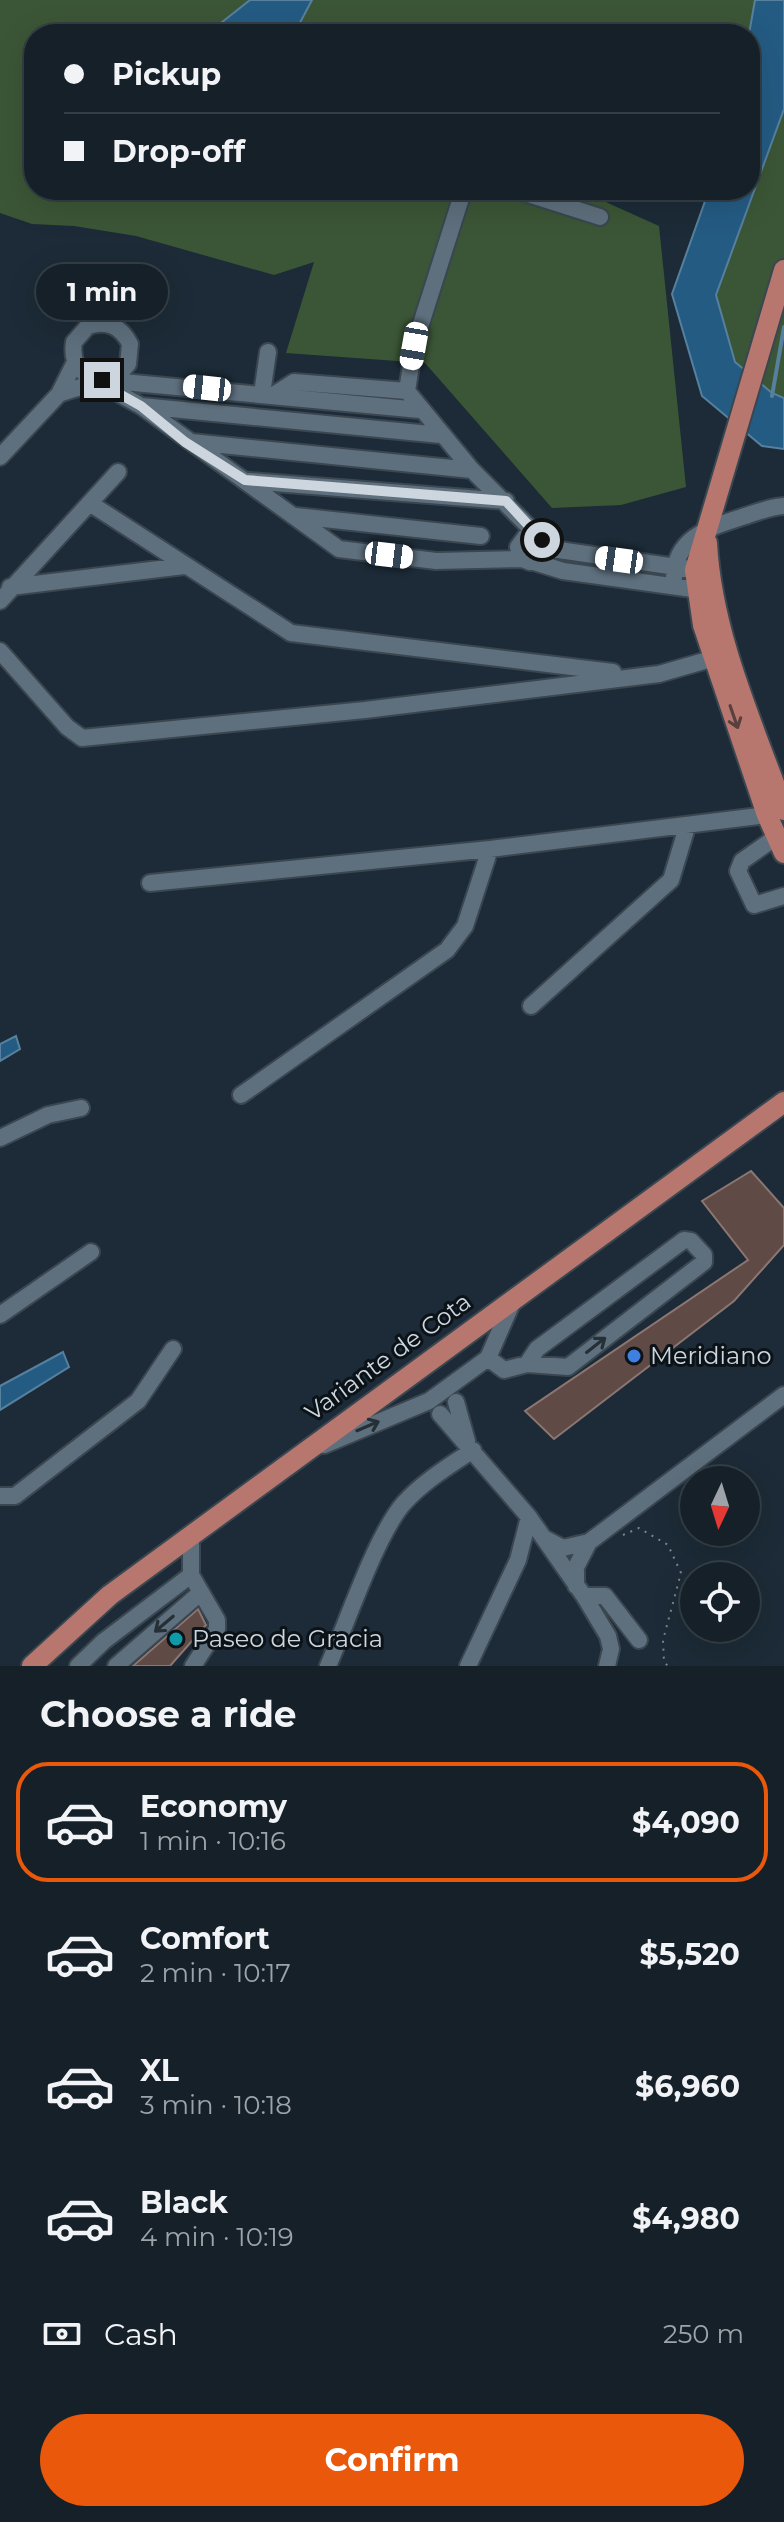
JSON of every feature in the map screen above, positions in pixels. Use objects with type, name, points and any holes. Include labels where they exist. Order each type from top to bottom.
[{"type":"main road","points":[[780,845],[776,812],[697,578],[730,450],[784,270]]},
{"type":"main road","name":"Variante de Cota","points":[[32,1666],[110,1595],[784,1102]]},
{"type":"street","points":[[75,362],[86,375],[138,404],[185,442],[245,480],[339,549],[436,561],[528,560],[543,555],[540,542],[506,501],[472,470],[407,391],[414,346],[460,200]]},
{"type":"street","points":[[546,200],[600,217]]},
{"type":"street","points":[[0,457],[59,394],[75,362],[74,342],[80,333],[98,323],[118,327],[125,335],[130,359],[146,383]]},
{"type":"street","points":[[267,395],[268,352]]},
{"type":"street","points":[[59,394],[121,373],[130,359]]},
{"type":"street","points":[[98,380],[420,410]]},
{"type":"street","points":[[267,395],[294,382],[407,391]]},
{"type":"street","points":[[138,404],[146,383]]},
{"type":"street","points":[[138,404],[441,435]]},
{"type":"street","points":[[185,442],[472,470]]},
{"type":"street","points":[[5,594],[118,472]]},
{"type":"street","points":[[245,480],[506,501]]},
{"type":"street","points":[[91,504],[291,633],[636,674],[659,674],[721,656]]},
{"type":"street","points":[[697,578],[686,543],[708,531],[784,506]]},
{"type":"street","points":[[296,516],[481,536]]},
{"type":"street","points":[[526,536],[540,542],[697,578],[673,588],[563,571],[528,560],[518,551],[519,542],[526,536]]},
{"type":"street","points":[[5,594],[184,566]]},
{"type":"street","points":[[0,651],[67,727],[82,738],[365,710],[636,674]]},
{"type":"street","points":[[150,883],[687,827],[776,812]]},
{"type":"street","points":[[531,1006],[671,880],[687,827]]},
{"type":"street","points":[[780,845],[742,861],[738,871],[754,905],[784,896]]},
{"type":"street","points":[[241,1095],[447,950],[465,926],[490,849]]},
{"type":"street","points":[[0,1138],[48,1115],[81,1108]]},
{"type":"street","points":[[488,1358],[504,1370],[527,1364],[568,1367],[704,1262],[704,1255],[691,1241],[684,1240],[537,1349],[527,1364]]},
{"type":"street","points":[[0,1315],[91,1252]]},
{"type":"street","points":[[296,1456],[434,1407],[453,1394],[488,1358],[514,1298]]},
{"type":"street","points":[[0,1496],[15,1496],[138,1401],[173,1349]]},
{"type":"street","points":[[453,1394],[470,1446]]},
{"type":"street","points":[[546,1542],[563,1548],[589,1542],[784,1395]]},
{"type":"street","points":[[434,1407],[529,1517],[580,1591],[608,1636],[611,1649],[607,1666]]},
{"type":"street","points":[[328,1666],[388,1528],[401,1506],[470,1446]]},
{"type":"street","points":[[468,1666],[518,1560],[529,1517]]},
{"type":"street","points":[[191,1537],[191,1575],[199,1594],[217,1620],[217,1629],[193,1666]]},
{"type":"street","points":[[518,1560],[546,1542]]},
{"type":"street","points":[[580,1591],[576,1567],[589,1542]]},
{"type":"street","points":[[78,1666],[108,1637],[191,1575]]},
{"type":"street","points":[[580,1591],[605,1596],[639,1640]]},
{"type":"street","points":[[108,1637],[122,1660],[199,1594]]},
{"type":"path","points":[[612,1541],[639,1528],[668,1545],[675,1559],[681,1573],[663,1640],[664,1662],[668,1666]]},
{"type":"green space","points":[[0,0],[755,0],[751,24],[24,24],[24,200],[601,200],[659,226],[686,487],[621,505],[552,508],[425,363],[286,353],[314,262],[274,275],[136,236],[74,226],[32,224],[0,213]]},
{"type":"green space","points":[[784,109],[784,398],[772,393],[735,362],[716,295],[751,200],[760,200],[760,175]]},
{"type":"water","points":[[250,0],[312,0],[299,24],[220,24]]},
{"type":"water","points":[[755,0],[784,0],[784,109],[760,175],[760,24],[751,24]]},
{"type":"water","points":[[705,200],[751,200],[716,295],[735,362],[772,393],[784,398],[784,449],[762,446],[702,396],[672,294]]},
{"type":"water","points":[[16,1036],[20,1049],[0,1061],[0,1044]]},
{"type":"water","points":[[63,1352],[69,1367],[0,1410],[0,1386]]},
{"type":"building","name":"Meridiano","points":[[751,1171],[784,1208],[784,1245],[734,1301],[554,1439],[525,1411],[748,1260],[702,1201]]},
{"type":"building","name":"Paseo de Gracia","points":[[198,1609],[206,1625],[170,1666],[133,1666]]},
{"type":"waterway","points":[[772,396],[784,327]]},
{"type":"place","name":"Meridiano","points":[[634,1356]]},
{"type":"place","name":"Paseo de Gracia","points":[[176,1639]]},
{"type":"route","points":[[102,380],[107,387],[141,406],[185,442],[245,480],[506,501],[534,535],[542,540]]}]
